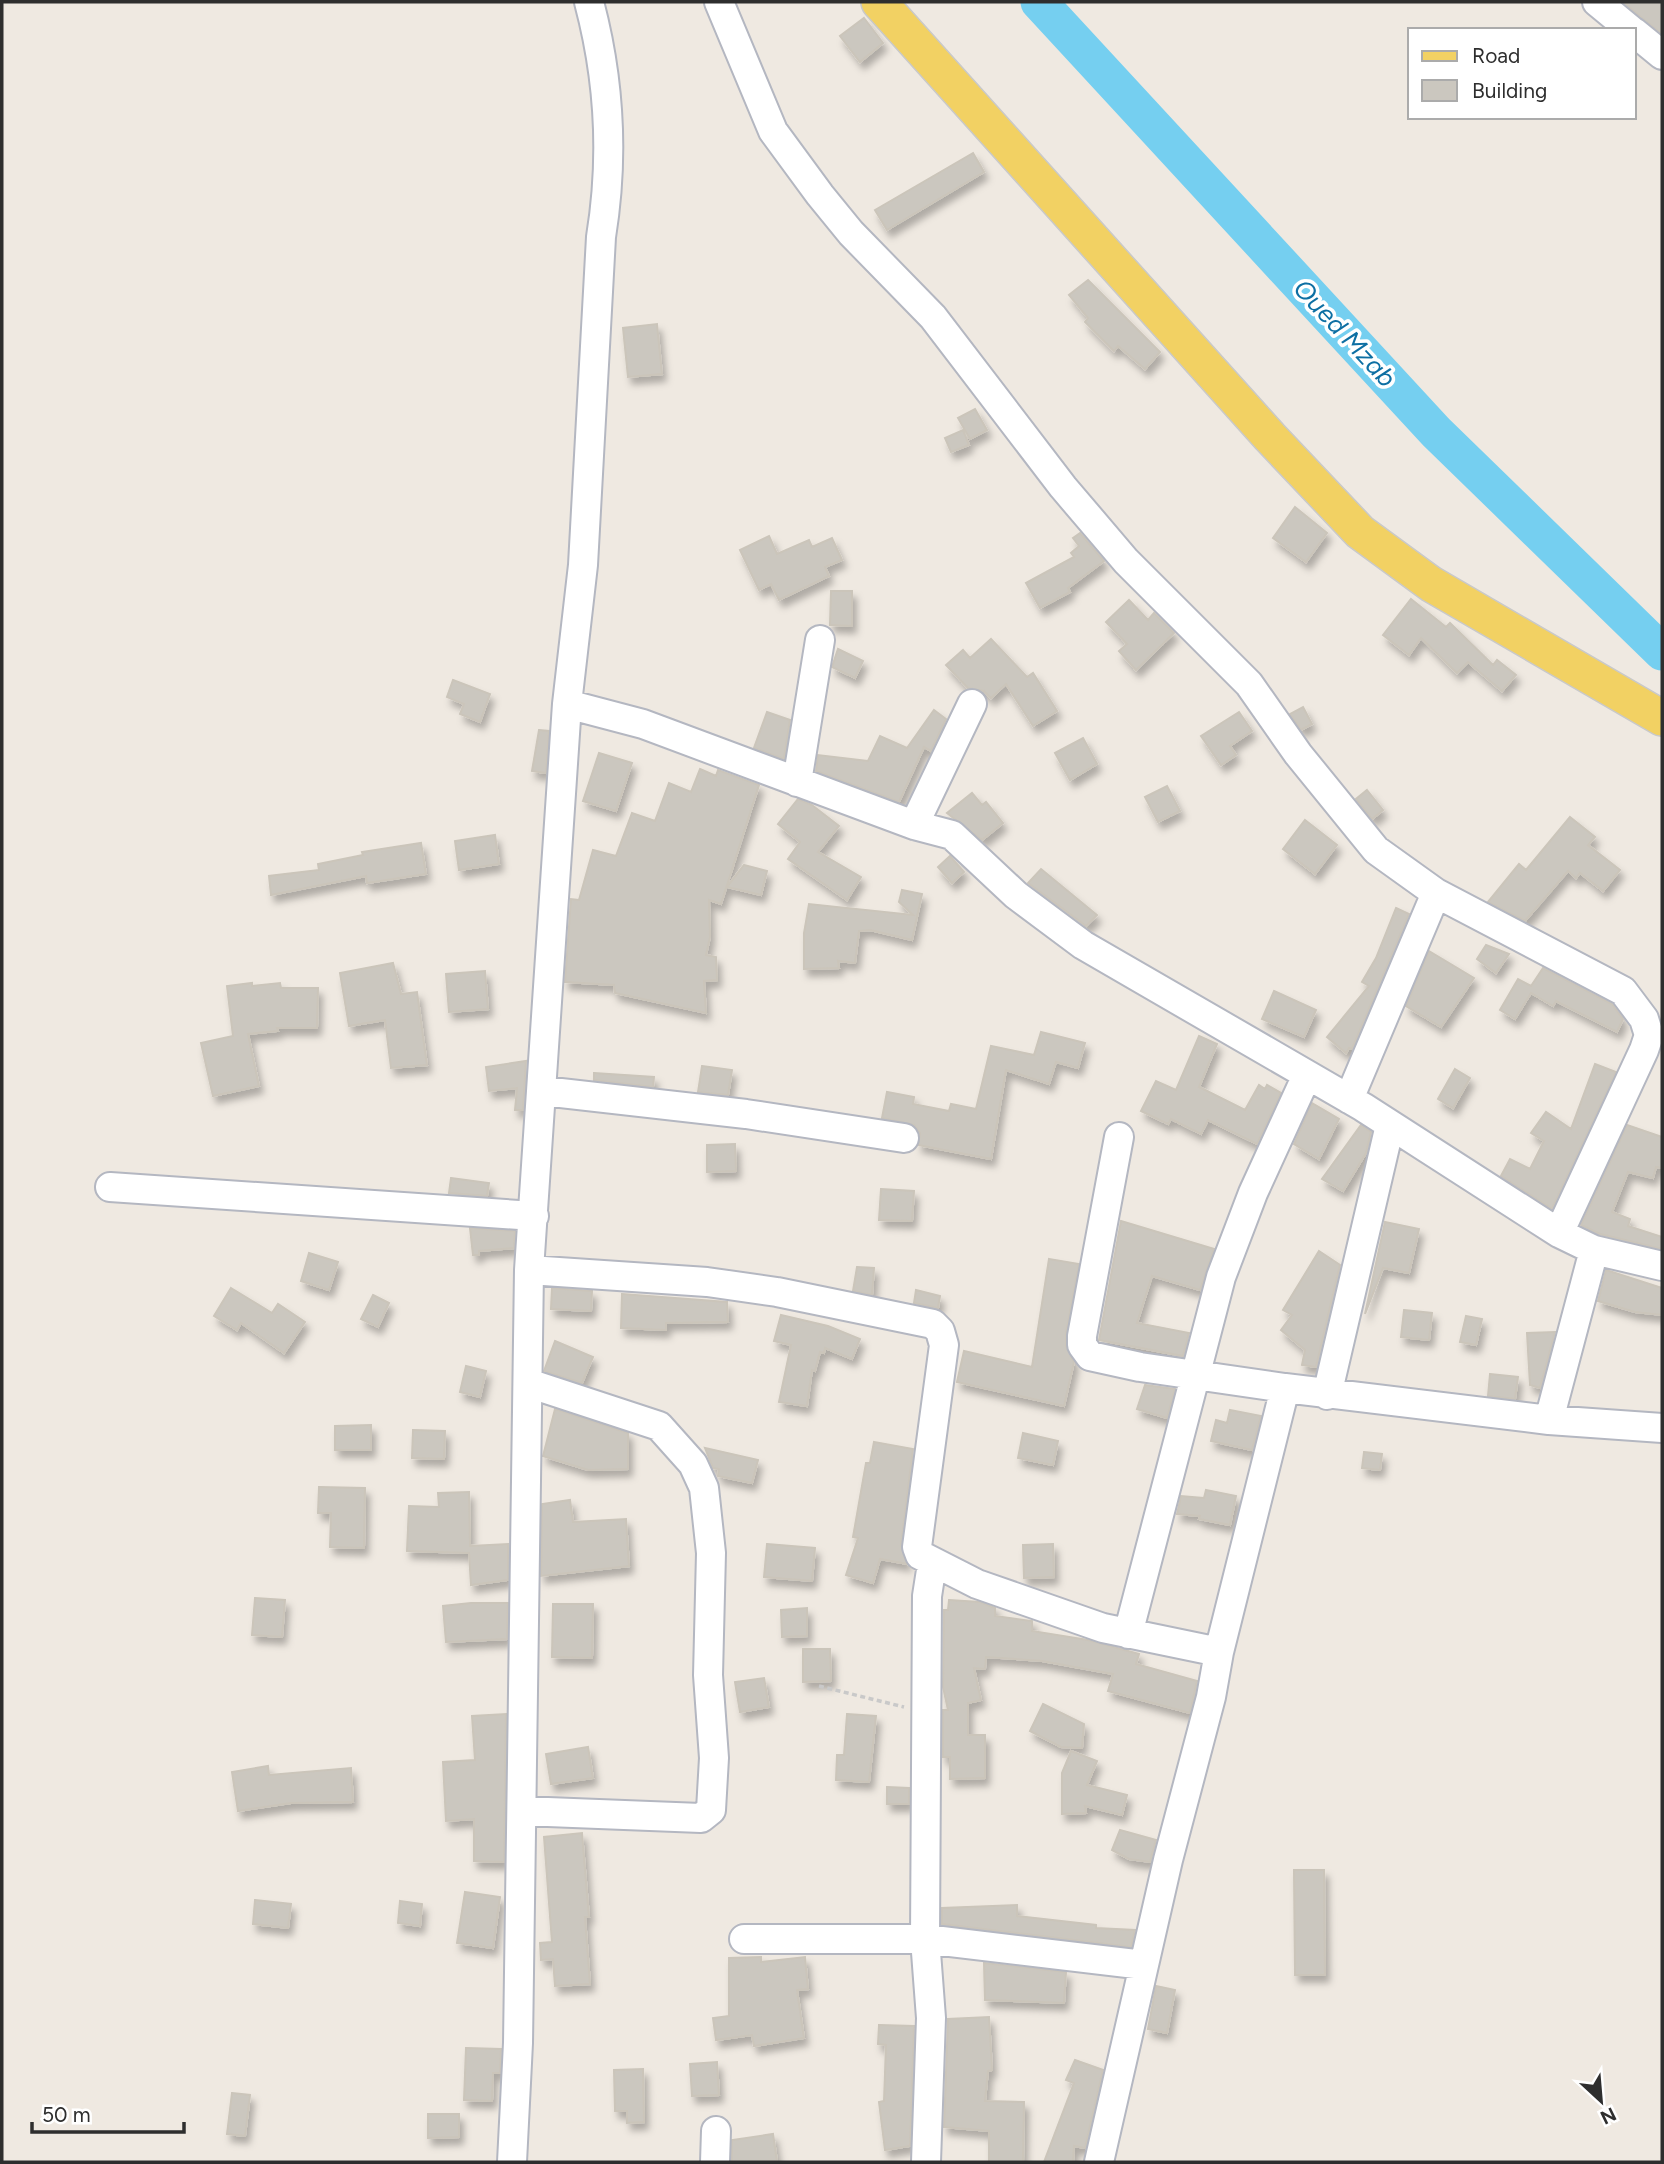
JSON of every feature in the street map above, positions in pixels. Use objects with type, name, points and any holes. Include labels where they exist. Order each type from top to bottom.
[{"type":"main road","points":[[879,2],[1270,437],[1360,531],[1431,584],[1662,718]]},
{"type":"street","points":[[512,2162],[518,2043],[530,1270],[567,704],[583,565],[601,237],[608,194],[610,144],[604,65],[589,2]]},
{"type":"street","points":[[719,2],[773,131],[828,205],[851,233],[933,317],[1055,476],[1126,561],[1249,684],[1352,824],[1376,850],[1436,893],[1623,991],[1644,1019],[1649,1035],[1644,1050],[1559,1233]]},
{"type":"street","points":[[1597,2],[1629,28]]},
{"type":"street","points":[[1636,33],[1662,55]]},
{"type":"street","points":[[797,782],[820,640]]},
{"type":"street","points":[[567,704],[643,724],[914,825],[952,835],[1016,895],[1083,946],[1349,1099],[1559,1233],[1594,1250],[1662,1266]]},
{"type":"street","points":[[914,825],[972,704]]},
{"type":"street","points":[[1349,1099],[1436,893]]},
{"type":"street","points":[[1128,1633],[1221,1277],[1239,1229],[1307,1074]]},
{"type":"street","points":[[543,1091],[746,1114],[904,1138]]},
{"type":"street","points":[[1327,1395],[1390,1125]]},
{"type":"street","points":[[1119,1137],[1082,1345],[1090,1356],[1140,1367],[1327,1395],[1549,1420],[1662,1428]]},
{"type":"street","points":[[110,1187],[534,1216]]},
{"type":"street","points":[[1549,1420],[1594,1250]]},
{"type":"street","points":[[530,1270],[707,1282],[777,1292],[933,1324],[940,1331],[944,1345],[917,1548],[920,1555],[932,1564],[1017,1599],[1128,1633],[1219,1652]]},
{"type":"street","points":[[522,1811],[701,1818],[711,1810],[714,1758],[708,1675],[712,1604],[708,1510],[693,1464],[659,1426],[528,1382]]},
{"type":"street","points":[[1099,2162],[1186,1787],[1211,1697],[1219,1652],[1285,1388]]},
{"type":"street","points":[[926,2162],[926,2098],[931,2018],[925,1939],[927,1596],[932,1564]]},
{"type":"street","points":[[744,1939],[925,1939],[1144,1965]]},
{"type":"street","points":[[715,2162],[716,2130]]},
{"type":"path","points":[[818,1686],[926,1713]]},
{"type":"building","points":[[1623,2],[1662,2],[1662,34],[1642,18]]},
{"type":"building","points":[[864,18],[883,43],[860,62],[840,36]]},
{"type":"building","points":[[973,153],[984,172],[887,230],[875,210]]},
{"type":"building","points":[[1088,280],[1160,352],[1145,369],[1118,346],[1114,351],[1085,322],[1088,318],[1069,295]]},
{"type":"building","points":[[657,324],[662,374],[628,377],[623,328]]},
{"type":"building","points":[[975,409],[987,430],[970,439],[958,418]]},
{"type":"building","points":[[963,430],[969,445],[951,452],[945,438]]},
{"type":"building","points":[[1295,507],[1327,533],[1306,562],[1273,538]]},
{"type":"building","points":[[1080,533],[1104,561],[1068,588],[1070,592],[1040,608],[1026,583],[1074,557],[1071,553],[1079,546],[1073,538]]},
{"type":"building","points":[[769,536],[777,554],[809,540],[812,547],[832,538],[842,560],[825,567],[829,576],[779,600],[771,584],[759,590],[740,550]]},
{"type":"building","points":[[831,591],[852,591],[852,626],[830,625]]},
{"type":"building","points":[[1411,599],[1446,627],[1450,623],[1493,665],[1497,660],[1516,675],[1502,691],[1468,662],[1457,673],[1421,638],[1409,655],[1383,635]]},
{"type":"building","points":[[1129,600],[1148,620],[1154,613],[1174,633],[1136,670],[1119,651],[1127,644],[1106,622]]},
{"type":"building","points":[[991,639],[1027,677],[1033,673],[1057,711],[1033,726],[1006,684],[991,698],[984,691],[968,688],[946,665],[963,650],[970,658]]},
{"type":"building","points":[[838,649],[863,661],[855,678],[832,667]]},
{"type":"building","points":[[453,680],[490,694],[480,722],[460,714],[464,704],[447,697]]},
{"type":"building","points":[[1303,707],[1312,724],[1301,730],[1290,714]]},
{"type":"building","points":[[934,710],[946,719],[931,751],[924,747],[899,802],[816,771],[818,755],[868,761],[880,736],[907,748]]},
{"type":"building","points":[[767,712],[790,720],[784,759],[754,748]]},
{"type":"building","points":[[1239,712],[1252,731],[1230,746],[1236,755],[1221,765],[1201,736]]},
{"type":"building","points":[[539,730],[549,731],[546,773],[532,771]]},
{"type":"building","points":[[1083,738],[1097,764],[1070,780],[1055,753]]},
{"type":"building","points":[[599,753],[632,763],[616,811],[583,801]]},
{"type":"building","points":[[700,769],[716,776],[718,770],[759,785],[721,904],[709,900],[710,937],[706,955],[716,957],[717,980],[704,981],[706,1013],[615,993],[614,985],[565,982],[571,899],[579,900],[593,850],[616,856],[632,813],[655,821],[669,783],[691,792]]},
{"type":"building","points":[[1167,786],[1180,811],[1158,822],[1145,797]]},
{"type":"building","points":[[1367,790],[1383,810],[1372,819],[1356,799]]},
{"type":"building","points":[[972,793],[982,805],[986,802],[1003,823],[982,840],[947,813]]},
{"type":"building","points":[[798,799],[812,805],[839,826],[818,852],[861,877],[847,900],[788,859],[800,842],[778,824]]},
{"type":"building","points":[[1570,817],[1595,837],[1588,845],[1620,870],[1603,891],[1580,873],[1576,878],[1568,871],[1525,921],[1488,902],[1519,864],[1526,870]]},
{"type":"building","points":[[1305,820],[1337,845],[1315,874],[1283,849]]},
{"type":"building","points":[[495,835],[499,864],[459,870],[455,841]]},
{"type":"building","points":[[421,843],[426,874],[367,883],[366,876],[271,895],[269,876],[319,870],[318,864],[363,855],[362,852]]},
{"type":"building","points":[[950,856],[964,872],[952,883],[938,867]]},
{"type":"building","points":[[744,865],[767,871],[761,895],[727,887]]},
{"type":"building","points":[[1041,869],[1097,915],[1086,926],[1028,883]]},
{"type":"building","points":[[902,890],[922,894],[912,940],[870,930],[859,931],[855,963],[838,961],[839,968],[804,969],[804,933],[809,904],[913,915],[899,902]]},
{"type":"building","points":[[1396,908],[1409,914],[1352,1049],[1349,1048],[1346,1053],[1327,1037],[1369,986],[1362,982],[1376,958]]},
{"type":"building","points":[[1486,945],[1509,954],[1496,973],[1477,959]]},
{"type":"building","points":[[1429,951],[1474,978],[1441,1027],[1406,1006]]},
{"type":"building","points":[[393,963],[401,994],[417,992],[427,1065],[391,1068],[385,1020],[349,1026],[340,973]]},
{"type":"building","points":[[1543,968],[1612,1004],[1623,1019],[1617,1032],[1556,1001],[1553,1006],[1531,993],[1515,1019],[1500,1010],[1518,979],[1531,986]]},
{"type":"building","points":[[485,971],[488,1009],[449,1012],[446,974]]},
{"type":"building","points":[[252,983],[252,986],[280,983],[281,988],[318,988],[317,1028],[277,1028],[278,1031],[248,1034],[259,1086],[213,1096],[201,1043],[233,1036],[227,986]]},
{"type":"building","points":[[1274,991],[1316,1010],[1304,1037],[1262,1019]]},
{"type":"building","points":[[1041,1032],[1085,1043],[1078,1068],[1056,1062],[1049,1084],[1006,1070],[991,1159],[918,1145],[920,1133],[914,1125],[882,1118],[887,1092],[914,1097],[913,1104],[949,1111],[951,1104],[976,1109],[991,1046],[1034,1055]]},
{"type":"building","points":[[1199,1036],[1217,1044],[1199,1087],[1245,1110],[1259,1085],[1265,1089],[1267,1085],[1281,1093],[1257,1144],[1208,1120],[1201,1134],[1171,1119],[1168,1124],[1141,1111],[1156,1081],[1176,1090]]},
{"type":"building","points":[[526,1061],[523,1110],[515,1110],[517,1088],[489,1091],[486,1067]]},
{"type":"building","points":[[1595,1064],[1616,1072],[1552,1209],[1501,1176],[1510,1159],[1530,1169],[1544,1141],[1531,1133],[1546,1112],[1571,1129]]},
{"type":"building","points":[[702,1066],[732,1070],[728,1095],[698,1092]]},
{"type":"building","points":[[1455,1069],[1470,1078],[1453,1108],[1438,1099]]},
{"type":"building","points":[[594,1073],[654,1077],[653,1087],[594,1080]]},
{"type":"building","points":[[1312,1103],[1339,1119],[1319,1159],[1294,1144]]},
{"type":"building","points":[[1361,1125],[1371,1132],[1366,1153],[1343,1191],[1322,1179]]},
{"type":"building","points":[[1627,1125],[1662,1137],[1662,1168],[1656,1167],[1653,1178],[1628,1172],[1612,1212],[1630,1219],[1628,1226],[1662,1237],[1662,1249],[1600,1234],[1581,1225]]},
{"type":"building","points":[[735,1144],[736,1171],[707,1172],[707,1145]]},
{"type":"building","points":[[451,1178],[489,1183],[487,1196],[449,1193]]},
{"type":"building","points":[[881,1189],[914,1191],[912,1221],[879,1220]]},
{"type":"building","points":[[1121,1221],[1214,1249],[1200,1290],[1152,1276],[1137,1323],[1189,1333],[1183,1356],[1099,1340]]},
{"type":"building","points":[[1385,1222],[1419,1229],[1409,1273],[1383,1268],[1365,1314]]},
{"type":"building","points":[[470,1228],[515,1231],[514,1248],[479,1251],[479,1255],[473,1255]]},
{"type":"building","points":[[1319,1251],[1340,1265],[1316,1367],[1302,1365],[1305,1350],[1281,1330],[1292,1315],[1283,1310]]},
{"type":"building","points":[[309,1253],[338,1262],[329,1290],[301,1281]]},
{"type":"building","points":[[1049,1259],[1079,1264],[1066,1333],[1066,1346],[1074,1362],[1064,1406],[957,1382],[964,1351],[1032,1367]]},
{"type":"building","points":[[857,1267],[874,1268],[872,1295],[853,1291]]},
{"type":"building","points":[[1606,1270],[1662,1288],[1662,1315],[1635,1312],[1598,1301]]},
{"type":"building","points":[[231,1288],[272,1313],[278,1304],[305,1322],[284,1353],[241,1323],[237,1330],[214,1316]]},
{"type":"building","points":[[552,1288],[592,1291],[591,1311],[551,1309]]},
{"type":"building","points":[[916,1290],[940,1296],[938,1308],[914,1303]]},
{"type":"building","points":[[622,1294],[727,1302],[728,1322],[666,1323],[666,1330],[621,1328]]},
{"type":"building","points":[[373,1295],[389,1303],[378,1327],[361,1319]]},
{"type":"building","points":[[1404,1310],[1432,1313],[1429,1340],[1401,1337]]},
{"type":"building","points":[[781,1315],[828,1326],[860,1339],[852,1359],[825,1348],[824,1353],[820,1352],[815,1371],[812,1370],[807,1406],[779,1402],[791,1345],[774,1341]]},
{"type":"building","points":[[1466,1316],[1482,1319],[1476,1345],[1460,1342]]},
{"type":"building","points":[[1555,1332],[1540,1388],[1530,1385],[1527,1333]]},
{"type":"building","points":[[555,1341],[593,1357],[582,1383],[544,1371]]},
{"type":"building","points":[[466,1366],[486,1371],[480,1397],[460,1392]]},
{"type":"building","points":[[1490,1374],[1518,1377],[1515,1399],[1488,1396]]},
{"type":"building","points":[[1145,1385],[1175,1389],[1167,1418],[1137,1409]]},
{"type":"building","points":[[555,1409],[628,1433],[628,1469],[588,1470],[543,1456]]},
{"type":"building","points":[[1230,1410],[1261,1416],[1252,1450],[1211,1441],[1216,1420],[1227,1423]]},
{"type":"building","points":[[371,1425],[371,1450],[335,1450],[335,1426]]},
{"type":"building","points":[[413,1430],[445,1431],[444,1459],[412,1458]]},
{"type":"building","points":[[1023,1433],[1058,1441],[1053,1465],[1018,1458]]},
{"type":"building","points":[[874,1442],[913,1449],[901,1545],[907,1564],[880,1559],[873,1583],[846,1575],[858,1538],[853,1537],[866,1463],[870,1463]]},
{"type":"building","points":[[705,1448],[758,1460],[752,1483],[718,1476],[719,1469],[713,1468]]},
{"type":"building","points":[[1364,1452],[1382,1454],[1380,1470],[1362,1468]]},
{"type":"building","points":[[319,1487],[365,1488],[364,1548],[330,1547],[331,1513],[318,1513]]},
{"type":"building","points":[[1206,1490],[1236,1496],[1230,1525],[1199,1519],[1200,1516],[1177,1514],[1181,1496],[1204,1498]]},
{"type":"building","points":[[469,1492],[470,1546],[508,1544],[508,1580],[471,1585],[469,1553],[407,1551],[409,1506],[439,1507],[438,1493]]},
{"type":"building","points":[[570,1500],[573,1522],[626,1519],[629,1566],[541,1576],[542,1504]]},
{"type":"building","points":[[767,1544],[815,1548],[812,1581],[764,1577]]},
{"type":"building","points":[[1053,1544],[1054,1577],[1024,1578],[1023,1545]]},
{"type":"building","points":[[255,1598],[285,1600],[282,1637],[252,1635]]},
{"type":"building","points":[[949,1600],[980,1602],[995,1608],[995,1616],[1032,1621],[1032,1631],[1088,1640],[1139,1654],[1136,1664],[1197,1681],[1190,1713],[1108,1691],[1113,1674],[1042,1661],[986,1657],[985,1669],[974,1668],[981,1700],[968,1703],[968,1735],[985,1735],[985,1778],[950,1779],[950,1757],[943,1757],[943,1710],[948,1710],[943,1687],[944,1610],[948,1610]]},
{"type":"building","points":[[508,1603],[507,1639],[446,1642],[443,1606]]},
{"type":"building","points":[[553,1604],[593,1604],[592,1658],[552,1657]]},
{"type":"building","points":[[807,1608],[807,1636],[782,1637],[781,1610]]},
{"type":"building","points":[[803,1649],[830,1649],[831,1681],[803,1682]]},
{"type":"building","points":[[764,1678],[769,1707],[740,1712],[735,1682]]},
{"type":"building","points":[[1043,1704],[1084,1724],[1082,1748],[1061,1747],[1030,1731]]},
{"type":"building","points":[[506,1714],[504,1862],[474,1861],[474,1819],[446,1821],[443,1762],[475,1760],[472,1716]]},
{"type":"building","points":[[847,1714],[876,1716],[869,1782],[836,1780],[837,1755],[844,1755]]},
{"type":"building","points":[[588,1747],[593,1778],[551,1784],[546,1754]]},
{"type":"building","points":[[1071,1751],[1097,1761],[1087,1785],[1127,1795],[1122,1815],[1085,1806],[1086,1813],[1062,1814],[1062,1773]]},
{"type":"building","points":[[268,1766],[269,1775],[351,1768],[353,1802],[291,1803],[238,1811],[232,1772]]},
{"type":"building","points":[[887,1787],[909,1788],[909,1804],[887,1804]]},
{"type":"building","points":[[1120,1830],[1156,1840],[1150,1862],[1129,1859],[1112,1850]]},
{"type":"building","points":[[582,1833],[589,1917],[585,1917],[590,1984],[555,1986],[553,1959],[541,1960],[540,1943],[552,1942],[544,1837]]},
{"type":"building","points":[[1294,1870],[1324,1870],[1325,1975],[1295,1975]]},
{"type":"building","points":[[465,1892],[500,1897],[493,1948],[457,1943]]},
{"type":"building","points":[[255,1900],[291,1904],[288,1928],[253,1924]]},
{"type":"building","points":[[400,1901],[422,1904],[420,1926],[398,1923]]},
{"type":"building","points":[[1017,1905],[1017,1916],[1096,1925],[1096,1928],[1135,1930],[1131,1947],[942,1924],[942,1908]]},
{"type":"building","points":[[761,1957],[761,1962],[805,1957],[808,1989],[797,1990],[804,2038],[754,2046],[752,2035],[716,2040],[713,2018],[729,2016],[729,1958]]},
{"type":"building","points":[[984,1963],[1066,1972],[1064,2003],[985,2000]]},
{"type":"building","points":[[1156,1986],[1175,1990],[1167,2033],[1148,2029]]},
{"type":"building","points":[[989,2017],[992,2070],[988,2071],[985,2101],[1024,2102],[1023,2162],[989,2162],[989,2131],[944,2127],[948,2019]]},
{"type":"building","points":[[879,2025],[914,2026],[910,2146],[885,2150],[879,2102],[884,2101],[886,2045],[878,2044]]},
{"type":"building","points":[[466,2048],[501,2049],[500,2073],[493,2073],[492,2101],[464,2100]]},
{"type":"building","points":[[1075,2060],[1103,2070],[1085,2148],[1074,2146],[1073,2162],[1044,2162],[1074,2083],[1066,2080]]},
{"type":"building","points":[[717,2062],[719,2095],[692,2096],[690,2064]]},
{"type":"building","points":[[643,2069],[644,2122],[627,2123],[627,2111],[615,2111],[614,2070]]},
{"type":"building","points":[[232,2093],[250,2095],[245,2136],[227,2134]]},
{"type":"building","points":[[428,2114],[459,2114],[459,2137],[428,2138]]},
{"type":"building","points":[[773,2134],[777,2161],[732,2162],[732,2140]]},
{"type":"waterway","name":"Oued Mzab","points":[[1039,2],[1436,432],[1662,652]]}]
